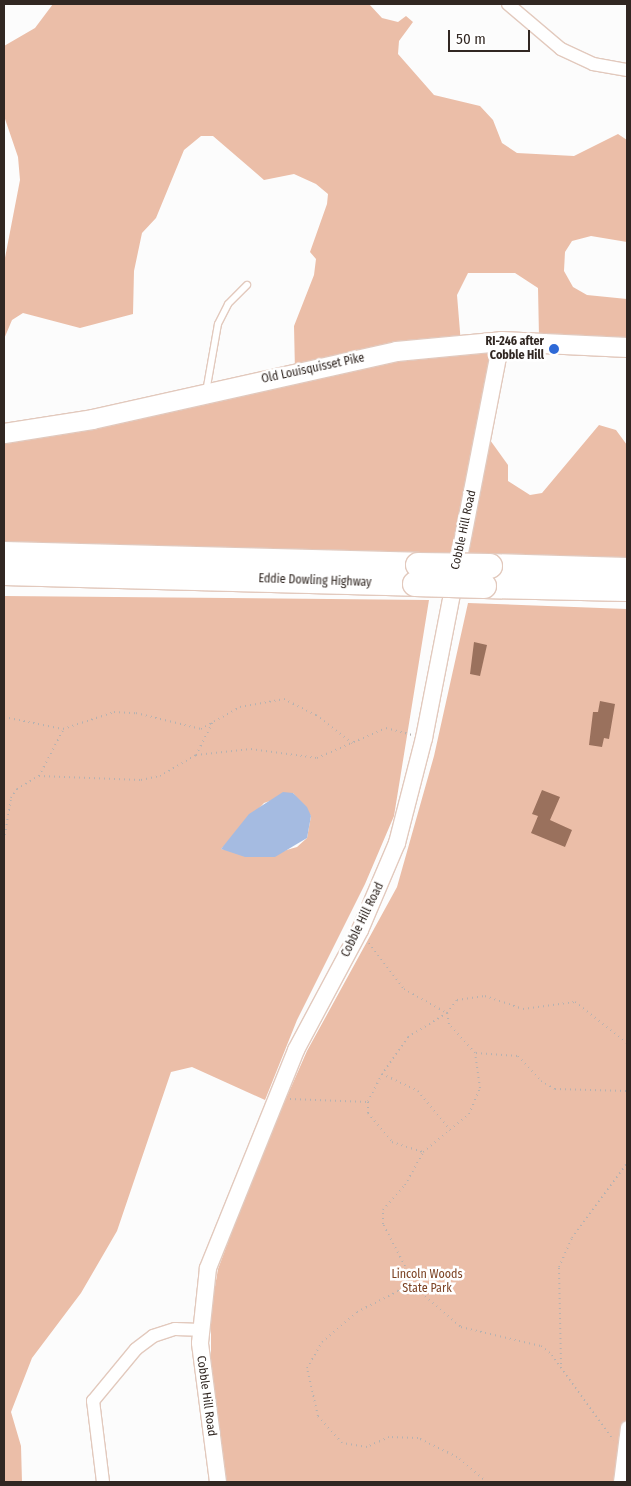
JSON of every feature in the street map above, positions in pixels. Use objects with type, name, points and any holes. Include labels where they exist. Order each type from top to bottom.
[{"type":"highway","name":"Eddie Dowling Highway","points":[[4,554],[487,576],[627,589]]},
{"type":"highway","name":"Eddie Dowling Highway","points":[[487,576],[627,570]]},
{"type":"highway","name":"Eddie Dowling Highway","points":[[4,573],[417,574]]},
{"type":"main road","name":"Old Louisquisset Pike","points":[[4,433],[206,393],[396,352],[502,341],[627,347]]},
{"type":"street","points":[[508,4],[561,49],[593,64],[627,70]]},
{"type":"street","name":"Cobble Hill Road","points":[[218,1482],[201,1369],[200,1330],[204,1291],[215,1247],[275,1099],[360,930],[397,843],[424,738],[502,341]]},
{"type":"street","points":[[103,1482],[93,1401],[136,1349],[153,1336],[175,1329],[200,1330]]},
{"type":"street","points":[[620,1482],[622,1454],[627,1427]]},
{"type":"lane","points":[[206,393],[218,324],[228,304],[247,285]]},
{"type":"path","points":[[4,717],[63,729],[114,712],[136,713],[190,729],[212,723],[240,707],[284,699],[316,715],[352,743]]},
{"type":"path","points":[[196,755],[212,723]]},
{"type":"path","points":[[39,776],[141,780],[160,776],[196,755],[251,748],[317,758],[386,728],[424,738]]},
{"type":"path","points":[[4,840],[11,798],[17,789],[39,776],[63,729]]},
{"type":"path","points":[[360,930],[404,989],[447,1013]]},
{"type":"path","points":[[423,1152],[385,1136],[368,1113],[368,1102],[382,1074],[408,1037],[447,1013],[457,1000],[472,995],[523,1009],[575,1002],[627,1043]]},
{"type":"path","points":[[447,1013],[449,1024],[476,1053],[480,1061],[478,1095],[469,1114],[451,1131],[423,1152],[405,1185],[383,1210],[383,1224],[405,1266],[406,1280],[398,1291],[357,1312],[322,1342],[307,1368],[313,1402],[334,1437],[351,1448],[389,1438],[418,1438],[458,1457],[487,1482]]},
{"type":"path","points":[[476,1053],[518,1056],[541,1081],[555,1089],[627,1091]]},
{"type":"path","points":[[382,1074],[418,1091],[451,1131]]},
{"type":"path","points":[[275,1099],[368,1102]]},
{"type":"path","points":[[561,1364],[559,1267],[569,1242],[627,1163]]},
{"type":"path","points":[[406,1280],[452,1322],[541,1346],[561,1364],[622,1454]]},
{"type":"green space","points":[[53,4],[369,4],[382,18],[398,22],[406,16],[413,22],[399,41],[398,54],[434,95],[480,106],[493,120],[502,143],[517,153],[574,156],[618,134],[627,140],[627,242],[591,236],[572,241],[565,252],[564,271],[573,287],[587,295],[627,299],[627,344],[539,337],[538,288],[515,273],[468,273],[457,295],[461,344],[496,353],[485,433],[508,465],[508,481],[530,495],[542,493],[599,425],[616,430],[627,445],[627,570],[4,543],[4,433],[295,372],[294,326],[314,275],[316,259],[310,252],[327,204],[328,194],[316,184],[294,174],[264,180],[213,136],[201,136],[184,150],[156,218],[142,233],[134,271],[133,314],[80,328],[23,313],[12,320],[4,339],[4,263],[20,180],[18,157],[4,116],[4,46],[35,28]]},
{"type":"green space","points":[[4,596],[429,600],[394,816],[365,884],[297,1020],[265,1100],[192,1067],[171,1072],[117,1231],[81,1293],[32,1358],[11,1412],[21,1446],[22,1482],[4,1482]],"holes":[[[293,793],[311,816],[307,838],[297,847],[262,857],[221,849],[264,803]]]},
{"type":"green space","name":"Lincoln Woods State Park","points":[[468,603],[627,609],[627,1482],[226,1482],[211,1375],[211,1310],[218,1269],[259,1160],[307,1051],[397,887],[434,756]]},
{"type":"water","points":[[283,792],[293,793],[307,807],[311,816],[307,838],[275,857],[245,857],[221,849],[249,814]]},
{"type":"building","points":[[474,642],[487,645],[480,676],[470,674]]},
{"type":"building","points":[[600,701],[615,704],[609,739],[604,738],[602,747],[589,745],[593,712],[598,712]]},
{"type":"building","points":[[542,790],[560,797],[550,820],[572,830],[565,847],[531,833],[538,816],[532,814]]},
{"type":"place","name":"RI-246 after Cobble Hill","points":[[554,349]]}]
